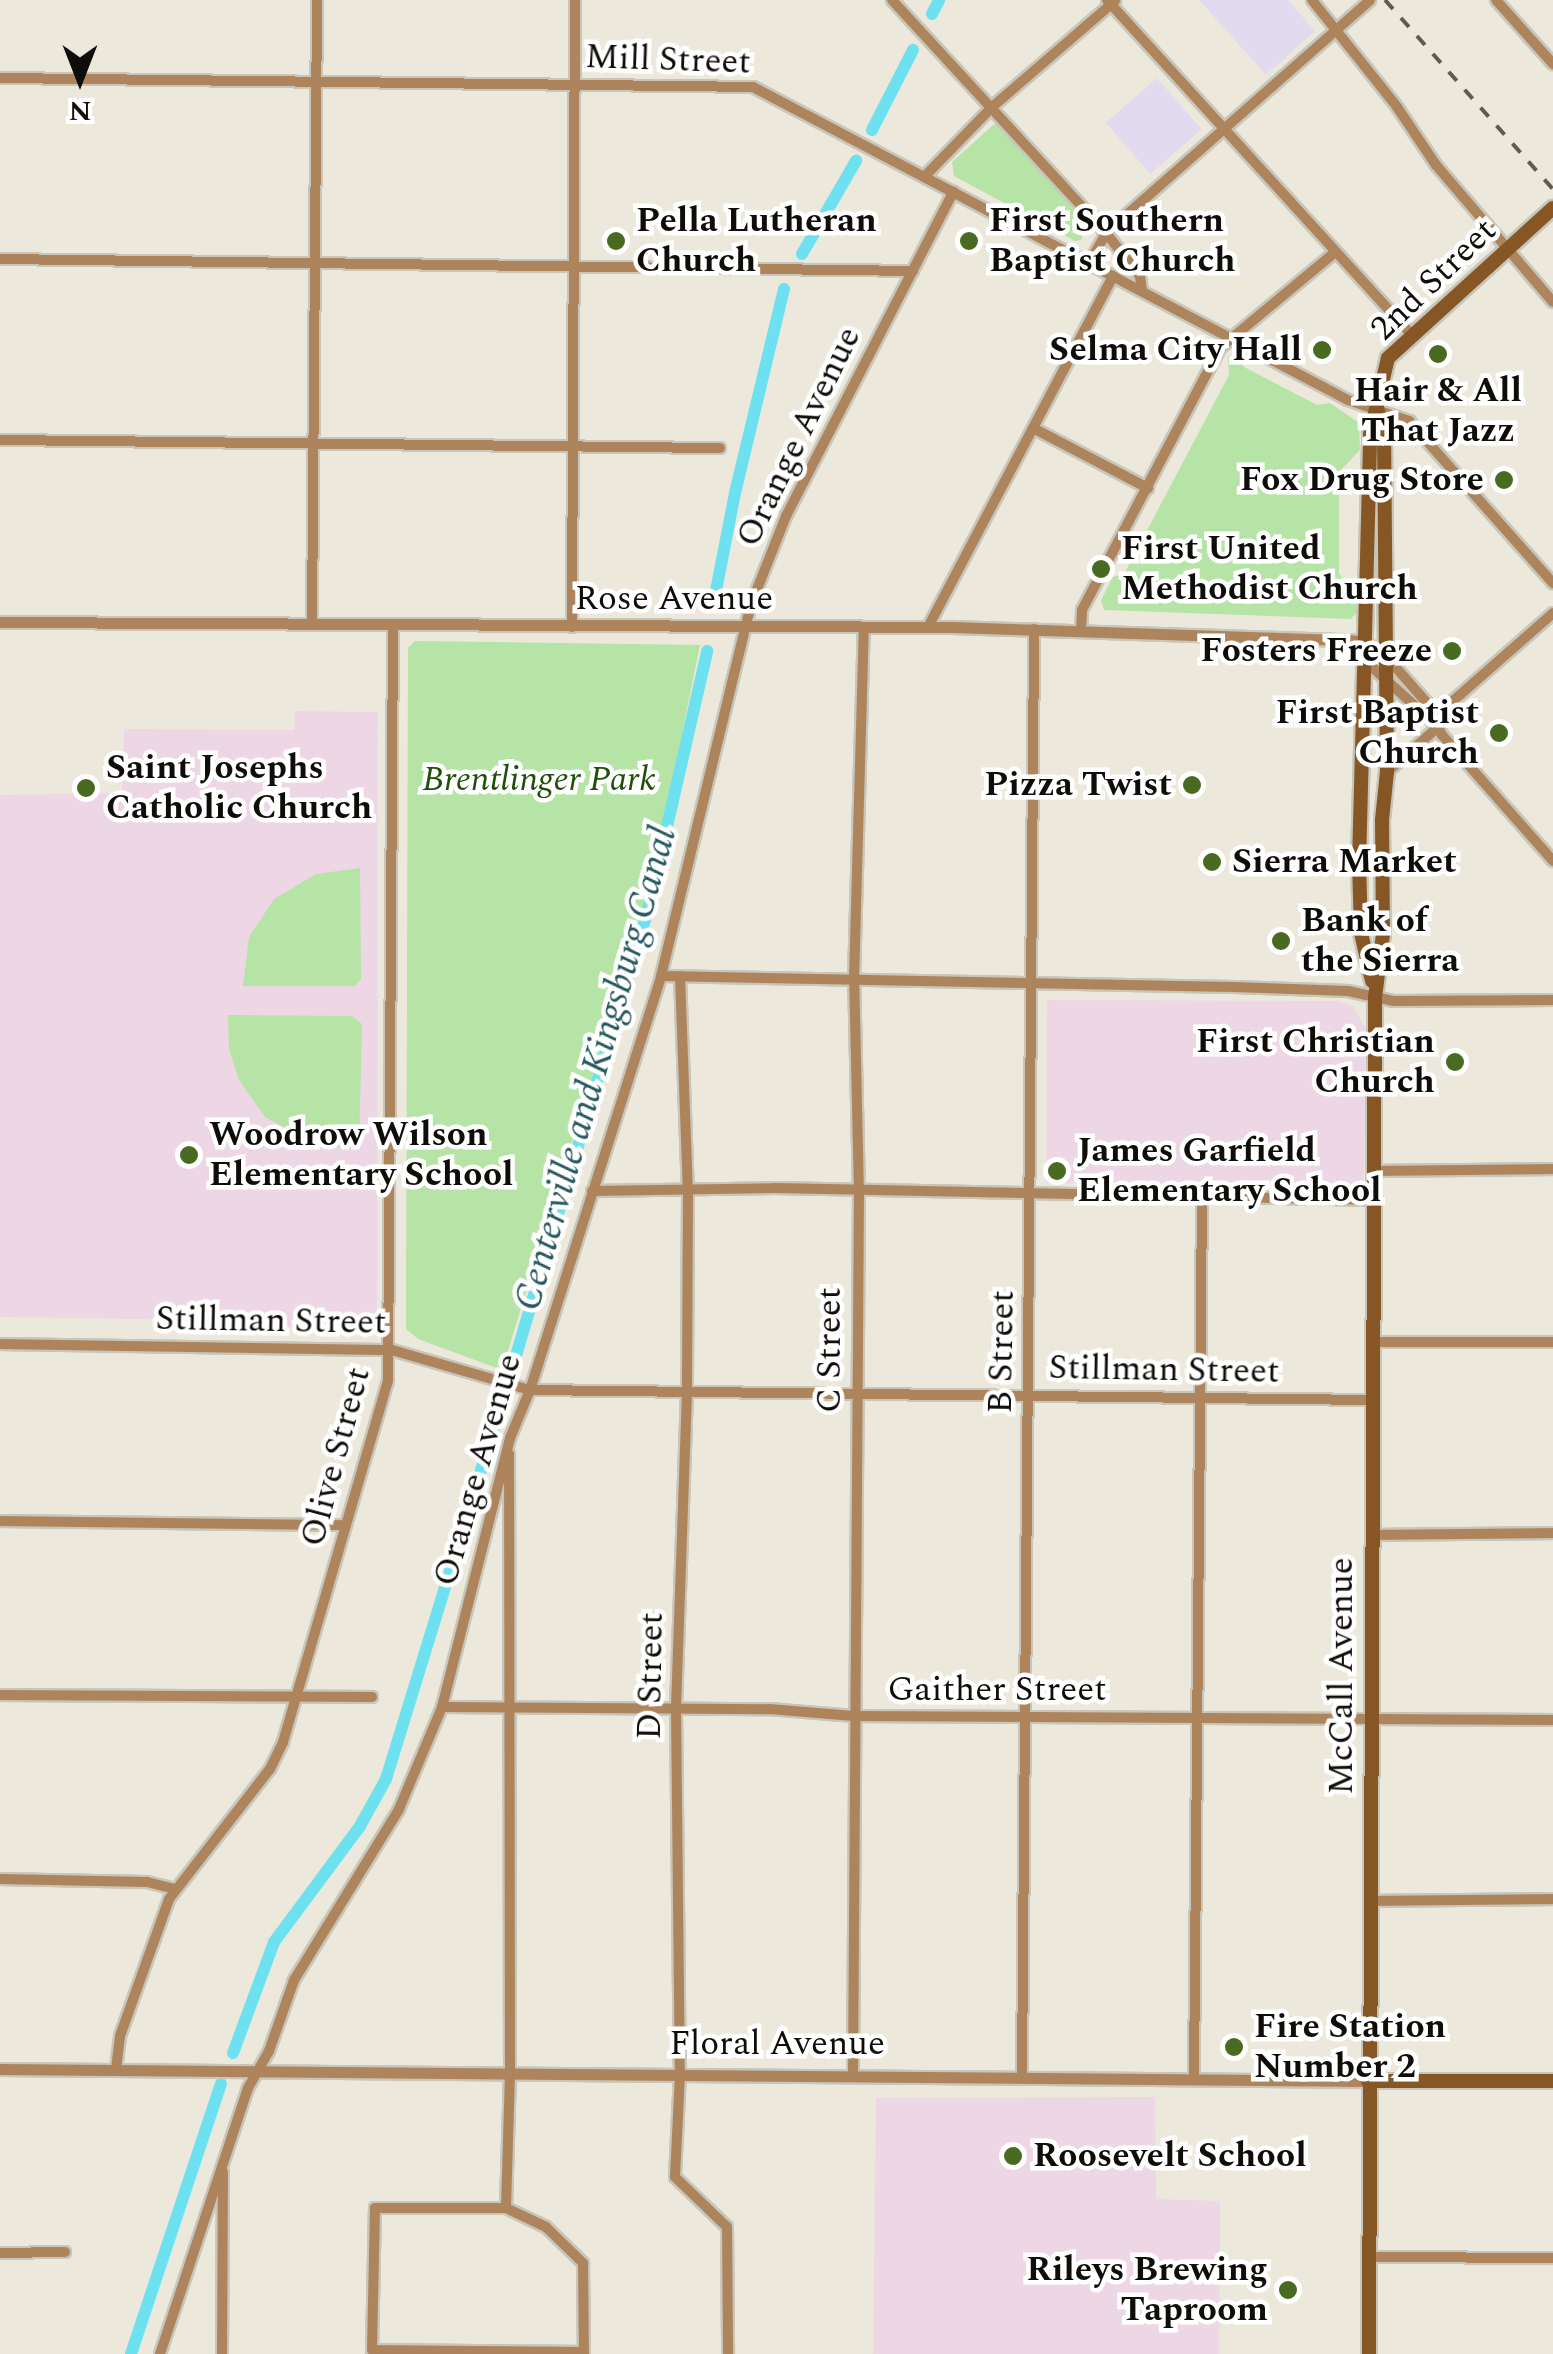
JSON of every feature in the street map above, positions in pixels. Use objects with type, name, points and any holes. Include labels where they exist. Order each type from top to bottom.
[{"type":"main road","name":"2nd Street","points":[[1377,406],[1388,358],[1553,208]]},
{"type":"main road","name":"McCall Avenue","points":[[1374,998],[1361,933],[1362,658],[1356,641],[1370,434],[1377,406]]},
{"type":"main road","name":"McCall Avenue","points":[[1369,2354],[1374,998],[1383,934],[1382,820],[1387,772],[1383,674],[1384,435],[1377,406]]},
{"type":"main road","name":"Floral Avenue","points":[[1368,2080],[1553,2081]]},
{"type":"street","points":[[312,624],[317,0]]},
{"type":"street","points":[[572,627],[575,0]]},
{"type":"street","points":[[892,0],[1106,233],[1140,276],[1142,292]]},
{"type":"street","points":[[1312,0],[1436,166],[1553,302]]},
{"type":"street","points":[[1088,263],[1106,233],[1370,0]]},
{"type":"street","points":[[1496,0],[1553,64]]},
{"type":"street","points":[[924,178],[991,108],[1111,2],[1412,335]]},
{"type":"street","name":"Mill Street","points":[[0,78],[753,87],[1348,400],[1377,406],[1408,420],[1553,583]]},
{"type":"street","name":"Orange Avenue","points":[[160,2354],[223,2160],[294,1980],[400,1810],[442,1707],[510,1438],[530,1390],[661,976],[745,626],[786,516],[953,192]]},
{"type":"street","points":[[1081,630],[1082,610],[1220,348],[1334,253]]},
{"type":"street","points":[[0,259],[913,271]]},
{"type":"street","points":[[928,628],[1113,276]]},
{"type":"street","points":[[1033,428],[1148,488]]},
{"type":"street","points":[[0,440],[720,448]]},
{"type":"street","points":[[1387,772],[1438,726],[1444,708],[1553,613]]},
{"type":"street","name":"Rose Avenue","points":[[0,622],[1034,629],[1356,641]]},
{"type":"street","name":"Olive Street","points":[[116,2069],[120,2036],[140,1972],[175,1889],[270,1770],[298,1696],[388,1381],[392,1350],[393,626]]},
{"type":"street","name":"C Street","points":[[853,2074],[859,1192],[854,979],[864,627]]},
{"type":"street","name":"B Street","points":[[1022,2076],[1034,629]]},
{"type":"street","points":[[1356,641],[1384,654],[1428,704],[1438,726]]},
{"type":"street","points":[[1362,658],[1438,726],[1553,860]]},
{"type":"street","points":[[661,976],[1348,990],[1374,998],[1553,1000]]},
{"type":"street","name":"D Street","points":[[680,976],[688,1192],[687,1392],[676,1708],[680,2074],[675,2177],[726,2227],[728,2354]]},
{"type":"street","points":[[1376,1171],[1553,1169]]},
{"type":"street","points":[[592,1191],[775,1188],[1376,1200]]},
{"type":"street","points":[[1194,2078],[1194,1720],[1202,1198]]},
{"type":"street","points":[[1374,1342],[1553,1342]]},
{"type":"street","name":"Stillman Street","points":[[0,1344],[392,1350],[530,1390],[1374,1400]]},
{"type":"street","points":[[506,2208],[510,2072],[510,1438]]},
{"type":"street","points":[[0,1521],[346,1525]]},
{"type":"street","points":[[1373,1535],[1553,1533]]},
{"type":"street","points":[[0,1695],[372,1697]]},
{"type":"street","name":"Gaither Street","points":[[442,1707],[769,1709],[854,1716],[1194,1720],[1553,1720]]},
{"type":"street","points":[[0,1880],[147,1882],[175,1889]]},
{"type":"street","points":[[1370,1901],[1553,1899]]},
{"type":"street","name":"Floral Avenue","points":[[0,2069],[1368,2080]]},
{"type":"street","points":[[222,2354],[223,2160]]},
{"type":"street","points":[[375,2208],[506,2208],[546,2227],[583,2263],[584,2353],[372,2350],[375,2208]]},
{"type":"street","points":[[0,2253],[65,2252]]},
{"type":"street","points":[[1370,2257],[1553,2258]]},
{"type":"shaded area","points":[[1199,0],[1288,0],[1315,31],[1266,75]]},
{"type":"shaded area","points":[[1157,78],[1202,129],[1150,174],[1106,123]]},
{"type":"shaded area","points":[[295,711],[378,712],[377,1327],[200,1328],[200,1320],[0,1317],[0,795],[122,793],[124,729],[294,730]]},
{"type":"shaded area","points":[[1047,1000],[1337,1001],[1353,1006],[1366,1029],[1364,1186],[1046,1183]]},
{"type":"shaded area","points":[[1155,2097],[1156,2199],[1220,2201],[1219,2354],[873,2354],[876,2098]]},
{"type":"green space","points":[[1000,124],[1087,225],[1081,240],[1075,241],[954,176],[952,162],[993,125]]},
{"type":"green space","points":[[1237,354],[1244,367],[1317,405],[1330,403],[1359,423],[1360,450],[1339,472],[1339,573],[1355,597],[1357,612],[1351,619],[1104,610],[1101,600],[1113,577],[1124,574],[1229,375],[1228,356]]},
{"type":"green space","name":"Brentlinger Park","points":[[415,641],[700,645],[666,813],[635,937],[502,1370],[418,1339],[406,1329],[408,648]]},
{"type":"green space","points":[[360,868],[361,979],[355,986],[243,986],[249,937],[274,899],[316,874]]},
{"type":"green space","points":[[228,1015],[352,1016],[362,1024],[359,1149],[318,1145],[265,1117],[239,1080],[229,1049]]},
{"type":"waterway","name":"Centerville and Kingsburg Canal","points":[[932,14],[939,0]]},
{"type":"waterway","name":"Centerville and Kingsburg Canal","points":[[872,130],[913,50]]},
{"type":"waterway","name":"Centerville and Kingsburg Canal","points":[[802,254],[856,161]]},
{"type":"waterway","name":"Centerville and Kingsburg Canal","points":[[714,601],[735,493],[784,289]]},
{"type":"waterway","name":"Centerville and Kingsburg Canal","points":[[512,1369],[647,914],[707,651]]},
{"type":"waterway","name":"Centerville and Kingsburg Canal","points":[[233,2053],[274,1942],[360,1826],[386,1779],[501,1406]]},
{"type":"waterway","name":"Centerville and Kingsburg Canal","points":[[131,2354],[221,2084]]},
{"type":"railway","points":[[1385,0],[1553,189]]},
{"type":"place","name":"Pella Lutheran Church","points":[[616,241]]},
{"type":"place","name":"First Southern Baptist Church","points":[[969,241]]},
{"type":"place","name":"Selma City Hall","points":[[1322,350]]},
{"type":"place","name":"Hair & All That Jazz","points":[[1438,354]]},
{"type":"place","name":"Fox Drug Store","points":[[1504,480]]},
{"type":"place","name":"First United Methodist Church","points":[[1101,569]]},
{"type":"place","name":"Fosters Freeze","points":[[1452,651]]},
{"type":"place","name":"First Baptist Church","points":[[1499,733]]},
{"type":"place","name":"Pizza Twist","points":[[1192,785]]},
{"type":"place","name":"Saint Josephs Catholic Church","points":[[86,788]]},
{"type":"place","name":"Sierra Market","points":[[1212,862]]},
{"type":"place","name":"Bank of the Sierra","points":[[1281,941]]},
{"type":"place","name":"First Christian Church","points":[[1455,1062]]},
{"type":"place","name":"Woodrow Wilson Elementary School","points":[[189,1155]]},
{"type":"place","name":"James Garfield Elementary School","points":[[1057,1171]]},
{"type":"place","name":"Fire Station Number 2","points":[[1234,2047]]},
{"type":"place","name":"Roosevelt School","points":[[1013,2156]]},
{"type":"place","name":"Rileys Brewing Taproom","points":[[1288,2290]]}]
